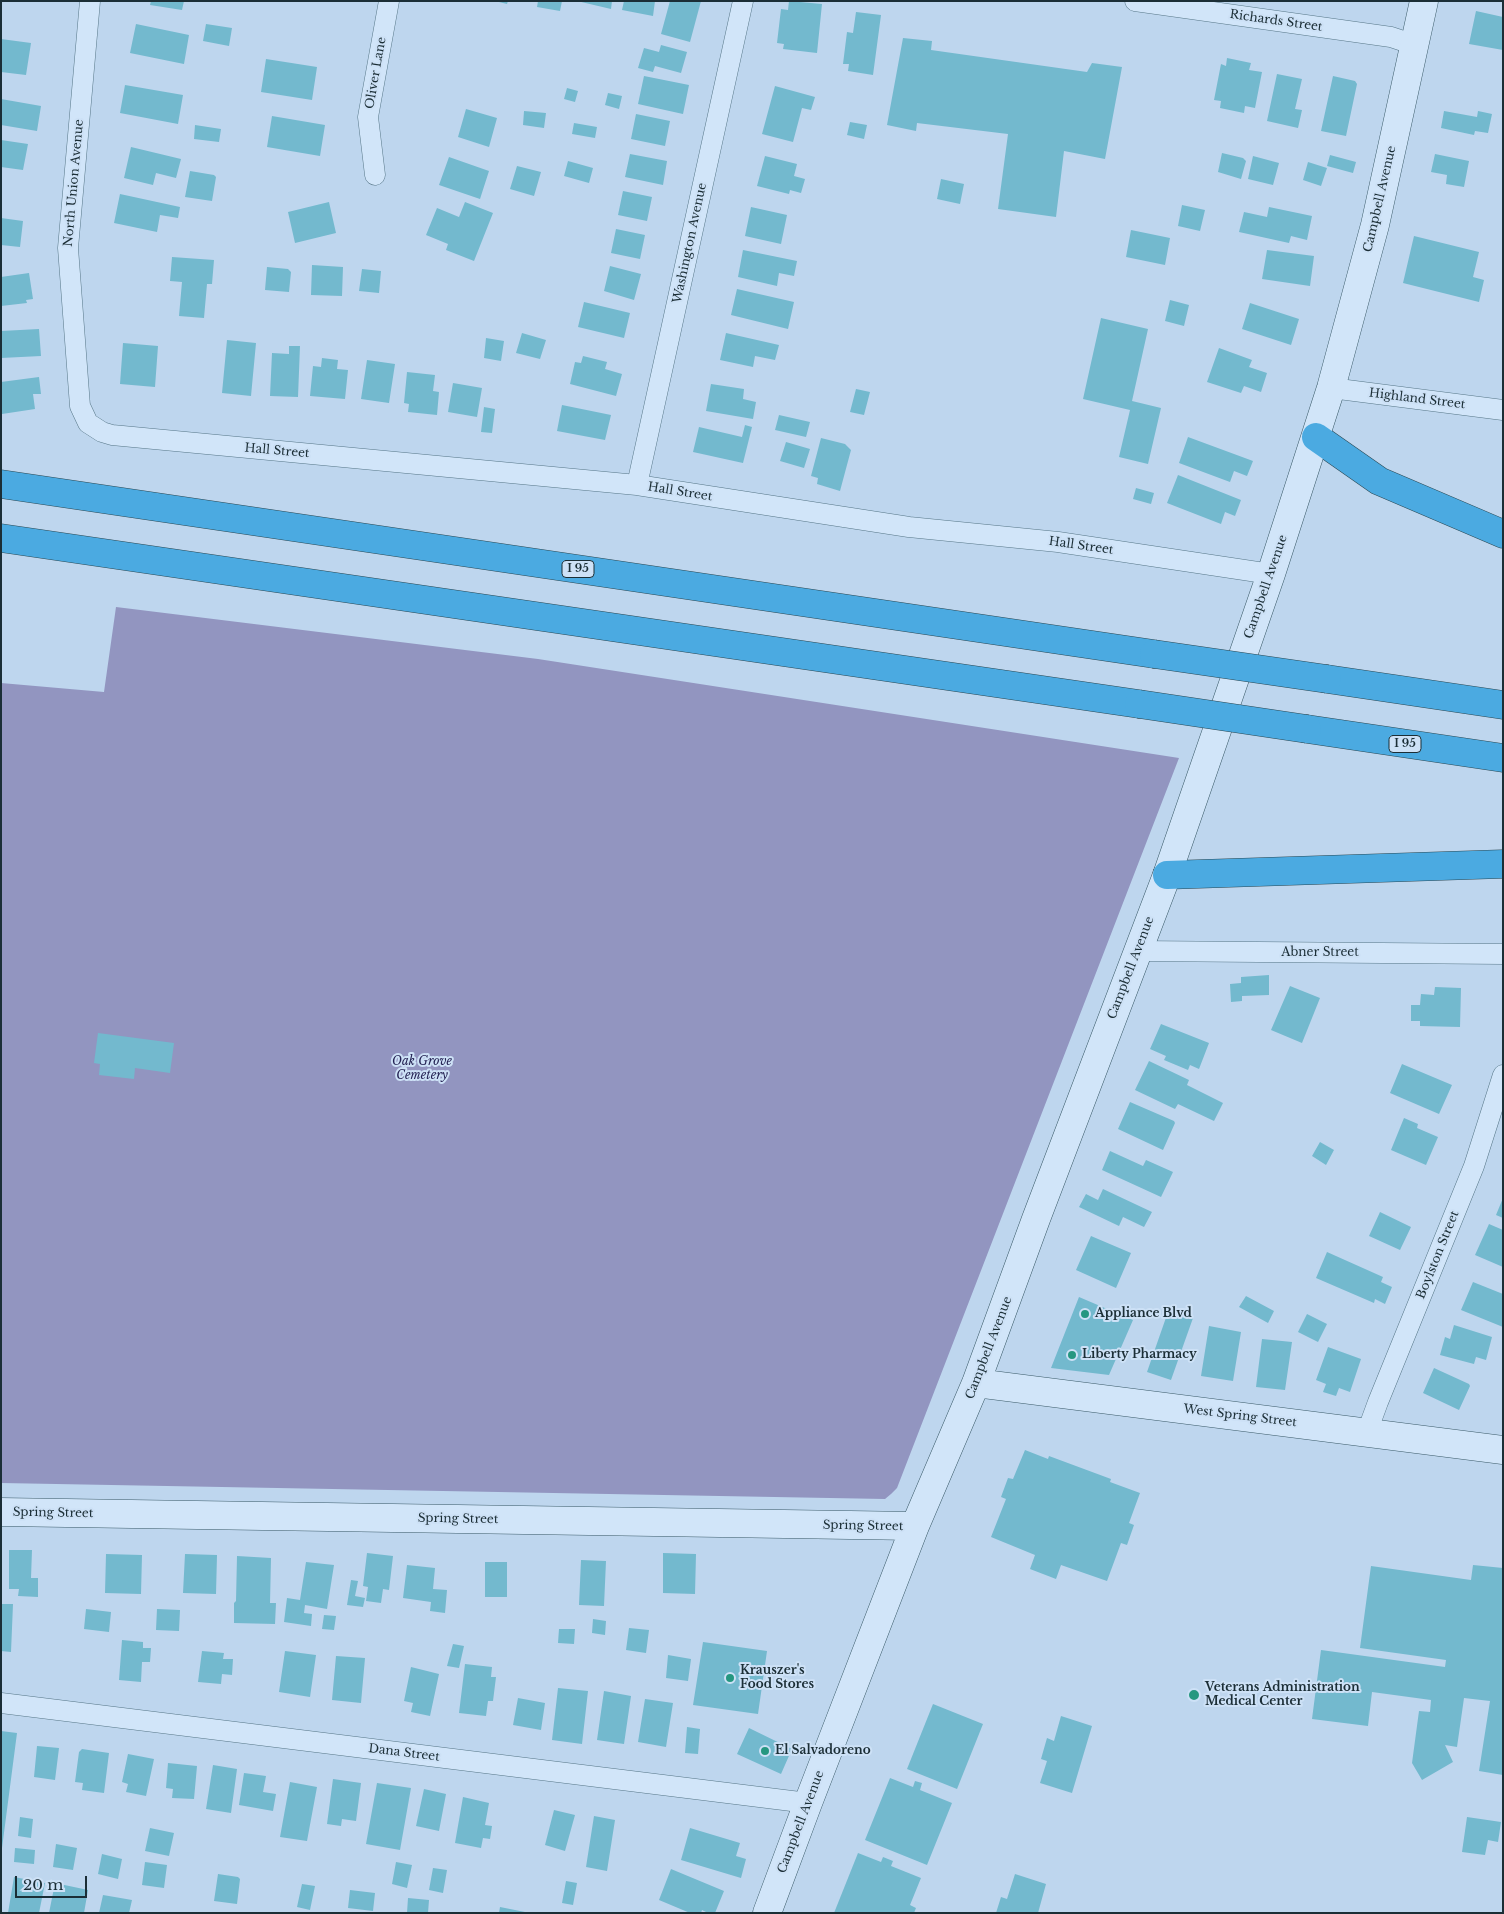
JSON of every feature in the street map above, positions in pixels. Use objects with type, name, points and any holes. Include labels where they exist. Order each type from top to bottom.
[{"type":"highway","points":[[1316,436],[1379,482],[1503,534]]},
{"type":"highway","name":"I 95","points":[[1,484],[1503,706]]},
{"type":"highway","name":"I 95","points":[[1,538],[1503,758]]},
{"type":"highway","points":[[1167,875],[1503,864]]},
{"type":"main road","name":"Campbell Avenue","points":[[767,1913],[915,1526],[976,1384],[1036,1219],[1167,875],[1271,574],[1331,388],[1378,212],[1424,1]]},
{"type":"main road","name":"West Spring Street","points":[[976,1384],[1503,1450]]},
{"type":"main road","name":"Spring Street","points":[[1,1512],[915,1526]]},
{"type":"street","name":"North Union Avenue","points":[[88,423],[80,406],[68,248],[90,1]]},
{"type":"street","name":"Oliver Lane","points":[[375,175],[368,118],[389,1]]},
{"type":"street","name":"Washington Avenue","points":[[636,486],[743,1]]},
{"type":"street","name":"Richards Street","points":[[1135,1],[1391,37],[1415,45]]},
{"type":"street","name":"Highland Street","points":[[1331,388],[1503,410]]},
{"type":"street","name":"Hall Street","points":[[88,423],[94,429],[112,435],[636,486],[909,527],[1058,542],[1271,574]]},
{"type":"street","name":"Abner Street","points":[[1137,951],[1503,954]]},
{"type":"street","name":"Boylston Street","points":[[1367,1432],[1381,1393],[1474,1166],[1503,1075]]},
{"type":"street","name":"Dana Street","points":[[1,1703],[808,1803]]},
{"type":"green space","name":"Oak Grove Cemetery","points":[[116,607],[538,659],[1179,758],[897,1488],[891,1494],[885,1499],[1,1483],[1,683],[104,692]]},
{"type":"building","points":[[151,1],[184,1],[182,10],[150,5]]},
{"type":"building","points":[[495,1],[508,1],[507,4]]},
{"type":"building","points":[[538,1],[562,1],[560,11],[537,7]]},
{"type":"building","points":[[577,1],[612,1],[611,9]]},
{"type":"building","points":[[624,1],[655,1],[653,16],[622,10]]},
{"type":"building","points":[[670,1],[701,1],[690,42],[661,34]]},
{"type":"building","points":[[789,1],[822,4],[817,53],[783,49],[784,44],[777,43],[781,9],[788,10]]},
{"type":"building","points":[[1476,11],[1503,17],[1503,50],[1469,44]]},
{"type":"building","points":[[856,12],[881,15],[873,75],[848,71],[849,64],[843,64],[847,32],[853,33]]},
{"type":"building","points":[[136,24],[189,35],[184,64],[130,53]]},
{"type":"building","points":[[206,24],[232,28],[229,46],[203,41]]},
{"type":"building","points":[[903,38],[932,41],[931,50],[1087,72],[1092,63],[1122,67],[1105,159],[1064,151],[1056,217],[998,209],[1008,134],[917,123],[916,131],[887,125]]},
{"type":"building","points":[[1,39],[31,43],[26,75],[1,72]]},
{"type":"building","points":[[661,45],[687,52],[681,73],[655,66],[653,72],[638,68],[644,48],[659,52]]},
{"type":"building","points":[[1227,58],[1251,63],[1249,70],[1262,72],[1255,108],[1245,106],[1244,113],[1220,108],[1221,101],[1214,100],[1221,64],[1226,66]]},
{"type":"building","points":[[266,59],[317,67],[312,100],[261,92]]},
{"type":"building","points":[[1277,74],[1302,79],[1295,109],[1302,110],[1298,128],[1267,121]]},
{"type":"building","points":[[644,76],[689,85],[683,114],[638,104]]},
{"type":"building","points":[[1333,76],[1355,81],[1357,84],[1346,136],[1321,131]]},
{"type":"building","points":[[125,85],[183,95],[178,124],[120,113]]},
{"type":"building","points":[[775,86],[815,97],[811,110],[802,108],[793,142],[762,134]]},
{"type":"building","points":[[567,88],[578,91],[575,102],[564,99]]},
{"type":"building","points":[[608,93],[622,96],[619,109],[605,105]]},
{"type":"building","points":[[1,99],[41,106],[37,131],[1,125]]},
{"type":"building","points":[[466,109],[497,118],[489,147],[458,137]]},
{"type":"building","points":[[524,111],[546,113],[544,128],[523,125]]},
{"type":"building","points":[[1444,111],[1477,117],[1478,111],[1492,114],[1488,133],[1475,131],[1474,135],[1441,128]]},
{"type":"building","points":[[636,114],[670,121],[665,146],[631,139]]},
{"type":"building","points":[[272,116],[325,125],[320,156],[267,147]]},
{"type":"building","points":[[850,122],[867,125],[864,139],[847,135]]},
{"type":"building","points":[[574,123],[597,127],[595,138],[572,134]]},
{"type":"building","points":[[195,125],[221,129],[219,142],[194,139]]},
{"type":"building","points":[[1,140],[28,144],[23,170],[1,167]]},
{"type":"building","points":[[131,147],[181,159],[176,178],[156,173],[153,185],[124,178]]},
{"type":"building","points":[[1222,153],[1243,158],[1246,161],[1241,179],[1218,172]]},
{"type":"building","points":[[630,154],[667,161],[663,185],[625,177]]},
{"type":"building","points":[[1435,154],[1469,161],[1464,187],[1446,184],[1447,175],[1431,172]]},
{"type":"building","points":[[1330,155],[1356,162],[1353,173],[1327,166]]},
{"type":"building","points":[[765,156],[797,164],[794,176],[805,179],[801,193],[790,190],[789,194],[757,186]]},
{"type":"building","points":[[1253,156],[1279,163],[1273,185],[1248,179]]},
{"type":"building","points":[[449,157],[489,171],[480,199],[439,185]]},
{"type":"building","points":[[568,161],[593,168],[589,183],[564,176]]},
{"type":"building","points":[[1308,162],[1327,168],[1321,186],[1303,180]]},
{"type":"building","points":[[517,166],[541,172],[534,196],[510,189]]},
{"type":"building","points":[[190,171],[216,177],[212,201],[185,197]]},
{"type":"building","points":[[941,179],[964,184],[960,204],[937,199]]},
{"type":"building","points":[[623,191],[652,197],[647,221],[618,215]]},
{"type":"building","points":[[120,194],[180,207],[178,218],[160,215],[157,232],[114,223]]},
{"type":"building","points":[[329,202],[336,233],[295,243],[288,212]]},
{"type":"building","points":[[465,202],[493,213],[474,261],[446,250],[448,244],[426,235],[437,208],[459,217]]},
{"type":"building","points":[[1182,205],[1205,210],[1200,231],[1178,226]]},
{"type":"building","points":[[751,207],[787,215],[781,244],[745,236]]},
{"type":"building","points":[[1269,207],[1312,216],[1307,240],[1291,236],[1289,243],[1239,232],[1244,212],[1267,217]]},
{"type":"building","points":[[1,218],[23,221],[20,247],[1,245]]},
{"type":"building","points":[[616,229],[645,235],[640,259],[611,253]]},
{"type":"building","points":[[1131,230],[1170,238],[1165,265],[1126,257]]},
{"type":"building","points":[[1414,236],[1479,252],[1473,277],[1484,280],[1479,302],[1403,283]]},
{"type":"building","points":[[743,250],[797,261],[794,276],[779,273],[777,286],[738,277]]},
{"type":"building","points":[[1267,250],[1314,256],[1310,286],[1262,279]]},
{"type":"building","points":[[172,257],[214,260],[212,284],[207,284],[204,318],[179,316],[182,282],[170,281]]},
{"type":"building","points":[[312,265],[343,267],[342,296],[311,295]]},
{"type":"building","points":[[610,266],[641,274],[634,300],[604,291]]},
{"type":"building","points":[[267,267],[288,269],[291,272],[289,292],[265,290]]},
{"type":"building","points":[[362,269],[381,271],[379,293],[359,291]]},
{"type":"building","points":[[29,273],[33,299],[26,300],[27,303],[1,306],[1,277]]},
{"type":"building","points":[[737,289],[794,302],[788,329],[731,315]]},
{"type":"building","points":[[1170,300],[1189,305],[1184,326],[1165,321]]},
{"type":"building","points":[[584,302],[630,313],[624,338],[578,327]]},
{"type":"building","points":[[1250,303],[1299,319],[1291,345],[1242,329]]},
{"type":"building","points":[[1101,318],[1148,329],[1132,401],[1161,408],[1148,464],[1119,457],[1130,410],[1083,399]]},
{"type":"building","points":[[39,329],[41,356],[1,358],[1,331]]},
{"type":"building","points":[[522,333],[546,340],[540,359],[516,353]]},
{"type":"building","points":[[726,333],[779,345],[775,360],[755,356],[753,367],[720,360]]},
{"type":"building","points":[[486,338],[504,341],[501,361],[484,358]]},
{"type":"building","points":[[227,340],[256,343],[251,396],[222,393]]},
{"type":"building","points":[[123,343],[158,346],[155,387],[120,384]]},
{"type":"building","points":[[289,346],[300,346],[298,397],[270,396],[272,353],[289,354]]},
{"type":"building","points":[[1219,348],[1252,360],[1249,367],[1267,373],[1261,392],[1244,386],[1241,393],[1207,382]]},
{"type":"building","points":[[583,356],[607,362],[605,369],[622,374],[616,396],[570,384],[575,362],[581,363]]},
{"type":"building","points":[[322,358],[338,360],[337,369],[348,370],[345,399],[310,396],[313,366],[321,367]]},
{"type":"building","points":[[367,360],[395,364],[389,403],[361,399]]},
{"type":"building","points":[[407,372],[435,375],[433,391],[439,392],[437,415],[408,412],[409,404],[404,403]]},
{"type":"building","points":[[39,377],[41,394],[33,394],[35,409],[2,414],[1,382]]},
{"type":"building","points":[[453,383],[482,388],[477,417],[448,412]]},
{"type":"building","points":[[711,384],[744,389],[743,399],[756,402],[753,419],[706,411]]},
{"type":"building","points":[[856,389],[870,392],[864,415],[850,412]]},
{"type":"building","points":[[562,405],[611,415],[605,440],[557,431]]},
{"type":"building","points":[[484,407],[495,409],[492,433],[481,432]]},
{"type":"building","points":[[779,415],[810,422],[806,437],[775,430]]},
{"type":"building","points":[[745,425],[752,427],[743,463],[693,452],[699,427],[742,437]]},
{"type":"building","points":[[1188,437],[1253,461],[1247,476],[1234,471],[1230,482],[1179,463]]},
{"type":"building","points":[[821,438],[845,444],[851,450],[840,491],[817,484],[818,478],[811,476]]},
{"type":"building","points":[[786,442],[810,449],[804,468],[780,461]]},
{"type":"building","points":[[1178,475],[1241,500],[1235,516],[1225,512],[1221,524],[1167,503]]},
{"type":"building","points":[[1136,488],[1154,493],[1151,504],[1133,499]]},
{"type":"building","points":[[1269,975],[1269,995],[1242,996],[1242,1001],[1231,1002],[1230,984],[1241,983],[1241,977]]},
{"type":"building","points":[[1290,986],[1320,998],[1302,1043],[1271,1030]]},
{"type":"building","points":[[1435,987],[1461,988],[1460,1027],[1420,1026],[1420,1021],[1411,1021],[1411,1005],[1420,1005],[1421,994],[1434,995]]},
{"type":"building","points":[[1161,1024],[1209,1043],[1199,1069],[1190,1065],[1188,1070],[1164,1060],[1166,1056],[1150,1049]]},
{"type":"building","points":[[98,1033],[174,1043],[170,1073],[135,1068],[134,1079],[99,1075],[100,1064],[94,1063]]},
{"type":"building","points":[[1149,1061],[1189,1080],[1187,1085],[1223,1103],[1214,1121],[1178,1104],[1175,1109],[1135,1090]]},
{"type":"building","points":[[1402,1064],[1452,1085],[1439,1114],[1390,1093]]},
{"type":"building","points":[[1130,1102],[1174,1121],[1175,1123],[1163,1150],[1118,1129]]},
{"type":"building","points":[[1404,1118],[1418,1124],[1417,1128],[1438,1137],[1426,1165],[1391,1150]]},
{"type":"building","points":[[1320,1142],[1334,1150],[1326,1165],[1312,1156]]},
{"type":"building","points":[[1110,1151],[1143,1166],[1146,1160],[1173,1172],[1161,1197],[1102,1170]]},
{"type":"building","points":[[1103,1189],[1152,1212],[1144,1227],[1123,1217],[1119,1226],[1079,1207],[1086,1194],[1098,1200]]},
{"type":"building","points":[[1503,1198],[1503,1218],[1496,1215]]},
{"type":"building","points":[[1380,1212],[1411,1227],[1400,1250],[1369,1236]]},
{"type":"building","points":[[1489,1224],[1503,1230],[1503,1267],[1475,1255]]},
{"type":"building","points":[[1091,1236],[1131,1253],[1116,1288],[1076,1270]]},
{"type":"building","points":[[1327,1252],[1383,1277],[1381,1282],[1392,1287],[1385,1304],[1375,1299],[1374,1303],[1316,1278]]},
{"type":"building","points":[[1473,1282],[1503,1294],[1503,1327],[1461,1310]]},
{"type":"building","points":[[1246,1296],[1274,1311],[1268,1323],[1239,1307]]},
{"type":"building","points":[[1079,1297],[1133,1320],[1109,1375],[1051,1368]]},
{"type":"building","points":[[1169,1309],[1193,1318],[1171,1380],[1147,1372]]},
{"type":"building","points":[[1307,1314],[1327,1324],[1318,1342],[1298,1332]]},
{"type":"building","points":[[1454,1325],[1492,1337],[1486,1360],[1476,1357],[1474,1364],[1440,1355],[1445,1337],[1450,1339]]},
{"type":"building","points":[[1209,1326],[1241,1332],[1233,1381],[1201,1376]]},
{"type":"building","points":[[1262,1339],[1292,1342],[1285,1390],[1256,1387]]},
{"type":"building","points":[[1328,1347],[1361,1359],[1350,1392],[1339,1388],[1336,1396],[1323,1392],[1326,1384],[1316,1380]]},
{"type":"building","points":[[1434,1368],[1469,1384],[1470,1386],[1459,1410],[1423,1393]]},
{"type":"building","points":[[1025,1450],[1048,1459],[1049,1456],[1111,1479],[1110,1482],[1140,1493],[1129,1523],[1134,1525],[1127,1545],[1121,1543],[1107,1581],[1061,1565],[1056,1579],[1030,1569],[1035,1555],[991,1537],[1006,1499],[1001,1497],[1008,1478],[1013,1479]]},
{"type":"building","points":[[9,1550],[32,1550],[31,1578],[38,1578],[38,1597],[18,1596],[19,1589],[9,1589]]},
{"type":"building","points":[[367,1553],[393,1556],[389,1590],[383,1589],[381,1603],[366,1601],[368,1587],[363,1586]]},
{"type":"building","points":[[663,1553],[696,1554],[695,1594],[663,1593]]},
{"type":"building","points":[[106,1554],[142,1555],[141,1594],[105,1593]]},
{"type":"building","points":[[185,1554],[217,1555],[216,1594],[183,1593]]},
{"type":"building","points":[[237,1556],[271,1558],[270,1603],[276,1603],[275,1624],[234,1623]]},
{"type":"building","points":[[581,1560],[606,1561],[604,1606],[579,1605]]},
{"type":"building","points":[[306,1562],[334,1565],[327,1609],[305,1605],[304,1613],[312,1614],[311,1626],[284,1622],[287,1598],[300,1600]]},
{"type":"building","points":[[485,1562],[507,1562],[507,1597],[485,1597]]},
{"type":"building","points":[[407,1565],[435,1568],[433,1589],[447,1590],[445,1613],[430,1611],[431,1602],[403,1598]]},
{"type":"building","points":[[1473,1565],[1503,1568],[1503,1775],[1479,1771],[1490,1701],[1464,1698],[1457,1747],[1445,1745],[1453,1762],[1422,1780],[1412,1763],[1419,1711],[1430,1712],[1431,1700],[1372,1692],[1368,1726],[1312,1719],[1321,1650],[1445,1667],[1446,1660],[1360,1648],[1371,1566],[1471,1580]]},
{"type":"building","points":[[351,1580],[358,1581],[355,1596],[365,1598],[363,1607],[347,1605]]},
{"type":"building","points":[[1,1604],[13,1604],[11,1652],[1,1651]]},
{"type":"building","points":[[86,1609],[111,1612],[109,1632],[84,1629]]},
{"type":"building","points":[[157,1609],[180,1610],[179,1631],[156,1630]]},
{"type":"building","points":[[324,1615],[336,1616],[334,1630],[322,1629]]},
{"type":"building","points":[[593,1619],[606,1621],[605,1635],[592,1633]]},
{"type":"building","points":[[629,1628],[649,1630],[646,1653],[626,1650]]},
{"type":"building","points":[[559,1629],[575,1629],[574,1644],[558,1643]]},
{"type":"building","points":[[122,1640],[143,1642],[143,1648],[151,1648],[150,1662],[142,1662],[141,1682],[119,1680]]},
{"type":"building","points":[[703,1642],[767,1651],[758,1714],[693,1705]]},
{"type":"building","points":[[453,1644],[464,1646],[459,1668],[447,1666]]},
{"type":"building","points":[[202,1651],[224,1653],[223,1659],[233,1659],[232,1675],[222,1674],[221,1684],[198,1682]]},
{"type":"building","points":[[285,1651],[316,1655],[310,1697],[279,1692]]},
{"type":"building","points":[[668,1655],[691,1659],[688,1681],[666,1678]]},
{"type":"building","points":[[336,1656],[365,1658],[361,1703],[332,1700]]},
{"type":"building","points":[[465,1664],[492,1667],[491,1677],[496,1677],[493,1701],[488,1701],[486,1716],[459,1713]]},
{"type":"building","points":[[411,1667],[439,1674],[430,1716],[411,1712],[413,1703],[404,1701]]},
{"type":"building","points":[[558,1688],[588,1691],[582,1744],[552,1740]]},
{"type":"building","points":[[604,1691],[631,1696],[624,1744],[597,1740]]},
{"type":"building","points":[[518,1698],[545,1703],[541,1730],[513,1725]]},
{"type":"building","points":[[645,1699],[673,1703],[666,1747],[638,1742]]},
{"type":"building","points":[[933,1704],[983,1724],[957,1789],[907,1769]]},
{"type":"building","points":[[1061,1716],[1092,1726],[1072,1793],[1040,1783],[1047,1761],[1041,1759],[1047,1738],[1054,1741]]},
{"type":"building","points":[[687,1727],[700,1729],[698,1754],[685,1753]]},
{"type":"building","points":[[749,1728],[792,1749],[781,1774],[737,1754]]},
{"type":"building","points":[[1,1731],[17,1733],[2,1848],[1,1848]]},
{"type":"building","points":[[37,1746],[59,1748],[55,1780],[34,1777]]},
{"type":"building","points":[[82,1749],[109,1753],[104,1793],[82,1790],[83,1783],[75,1782],[79,1752]]},
{"type":"building","points":[[128,1754],[154,1759],[146,1796],[126,1792],[128,1784],[122,1782]]},
{"type":"building","points":[[168,1763],[197,1766],[194,1799],[172,1798],[173,1789],[166,1788]]},
{"type":"building","points":[[213,1765],[237,1769],[231,1813],[206,1809]]},
{"type":"building","points":[[244,1773],[266,1776],[263,1792],[276,1794],[273,1811],[239,1805]]},
{"type":"building","points":[[890,1778],[913,1787],[915,1781],[922,1783],[920,1790],[952,1803],[927,1865],[865,1840]]},
{"type":"building","points":[[333,1779],[361,1783],[356,1821],[342,1819],[341,1826],[327,1824]]},
{"type":"building","points":[[290,1782],[317,1787],[307,1841],[280,1837]]},
{"type":"building","points":[[377,1783],[411,1788],[400,1850],[366,1844]]},
{"type":"building","points":[[424,1789],[446,1794],[439,1831],[416,1826]]},
{"type":"building","points":[[463,1797],[489,1803],[485,1825],[492,1826],[490,1839],[483,1838],[481,1848],[455,1843]]},
{"type":"building","points":[[554,1810],[575,1815],[565,1851],[545,1845]]},
{"type":"building","points":[[594,1816],[615,1820],[607,1871],[586,1867]]},
{"type":"building","points":[[20,1817],[33,1819],[31,1838],[18,1836]]},
{"type":"building","points":[[1467,1817],[1501,1822],[1498,1842],[1488,1840],[1485,1855],[1462,1852]]},
{"type":"building","points":[[150,1828],[174,1833],[169,1856],[145,1851]]},
{"type":"building","points":[[690,1828],[740,1843],[736,1856],[746,1859],[741,1878],[681,1860]]},
{"type":"building","points":[[56,1844],[77,1848],[73,1870],[53,1867]]},
{"type":"building","points":[[15,1848],[35,1850],[34,1864],[14,1862]]},
{"type":"building","points":[[858,1853],[881,1862],[883,1857],[893,1861],[891,1866],[921,1878],[910,1905],[916,1908],[914,1913],[834,1913]]},
{"type":"building","points":[[102,1854],[122,1859],[118,1879],[98,1874]]},
{"type":"building","points":[[145,1862],[167,1865],[164,1888],[142,1885]]},
{"type":"building","points":[[396,1862],[412,1865],[407,1888],[392,1884]]},
{"type":"building","points":[[433,1868],[447,1870],[443,1893],[429,1890]]},
{"type":"building","points":[[671,1869],[724,1891],[715,1913],[708,1913],[702,1910],[701,1913],[690,1913],[659,1900]]},
{"type":"building","points":[[218,1874],[238,1877],[240,1879],[237,1904],[214,1901]]},
{"type":"building","points":[[1015,1874],[1046,1884],[1038,1913],[996,1913],[1001,1897],[1007,1899]]},
{"type":"building","points":[[14,1877],[45,1883],[39,1913],[8,1913]]},
{"type":"building","points":[[566,1881],[577,1883],[573,1905],[562,1903]]},
{"type":"building","points":[[55,1883],[88,1890],[84,1913],[49,1913]]},
{"type":"building","points":[[302,1884],[315,1886],[310,1910],[297,1907]]},
{"type":"building","points":[[350,1890],[375,1893],[373,1911],[348,1908]]},
{"type":"building","points":[[103,1895],[132,1900],[129,1913],[99,1913]]},
{"type":"building","points":[[408,1898],[429,1900],[428,1913],[407,1913]]},
{"type":"building","points":[[500,1907],[525,1912],[525,1913],[499,1913]]},
{"type":"place","name":"Appliance Blvd","points":[[1085,1314]]},
{"type":"place","name":"Liberty Pharmacy","points":[[1072,1355]]},
{"type":"place","name":"Krauszer's Food Stores","points":[[730,1678]]},
{"type":"place","name":"Veterans Administration Medical Center","points":[[1194,1695]]},
{"type":"place","name":"El Salvadoreno","points":[[765,1751]]}]
